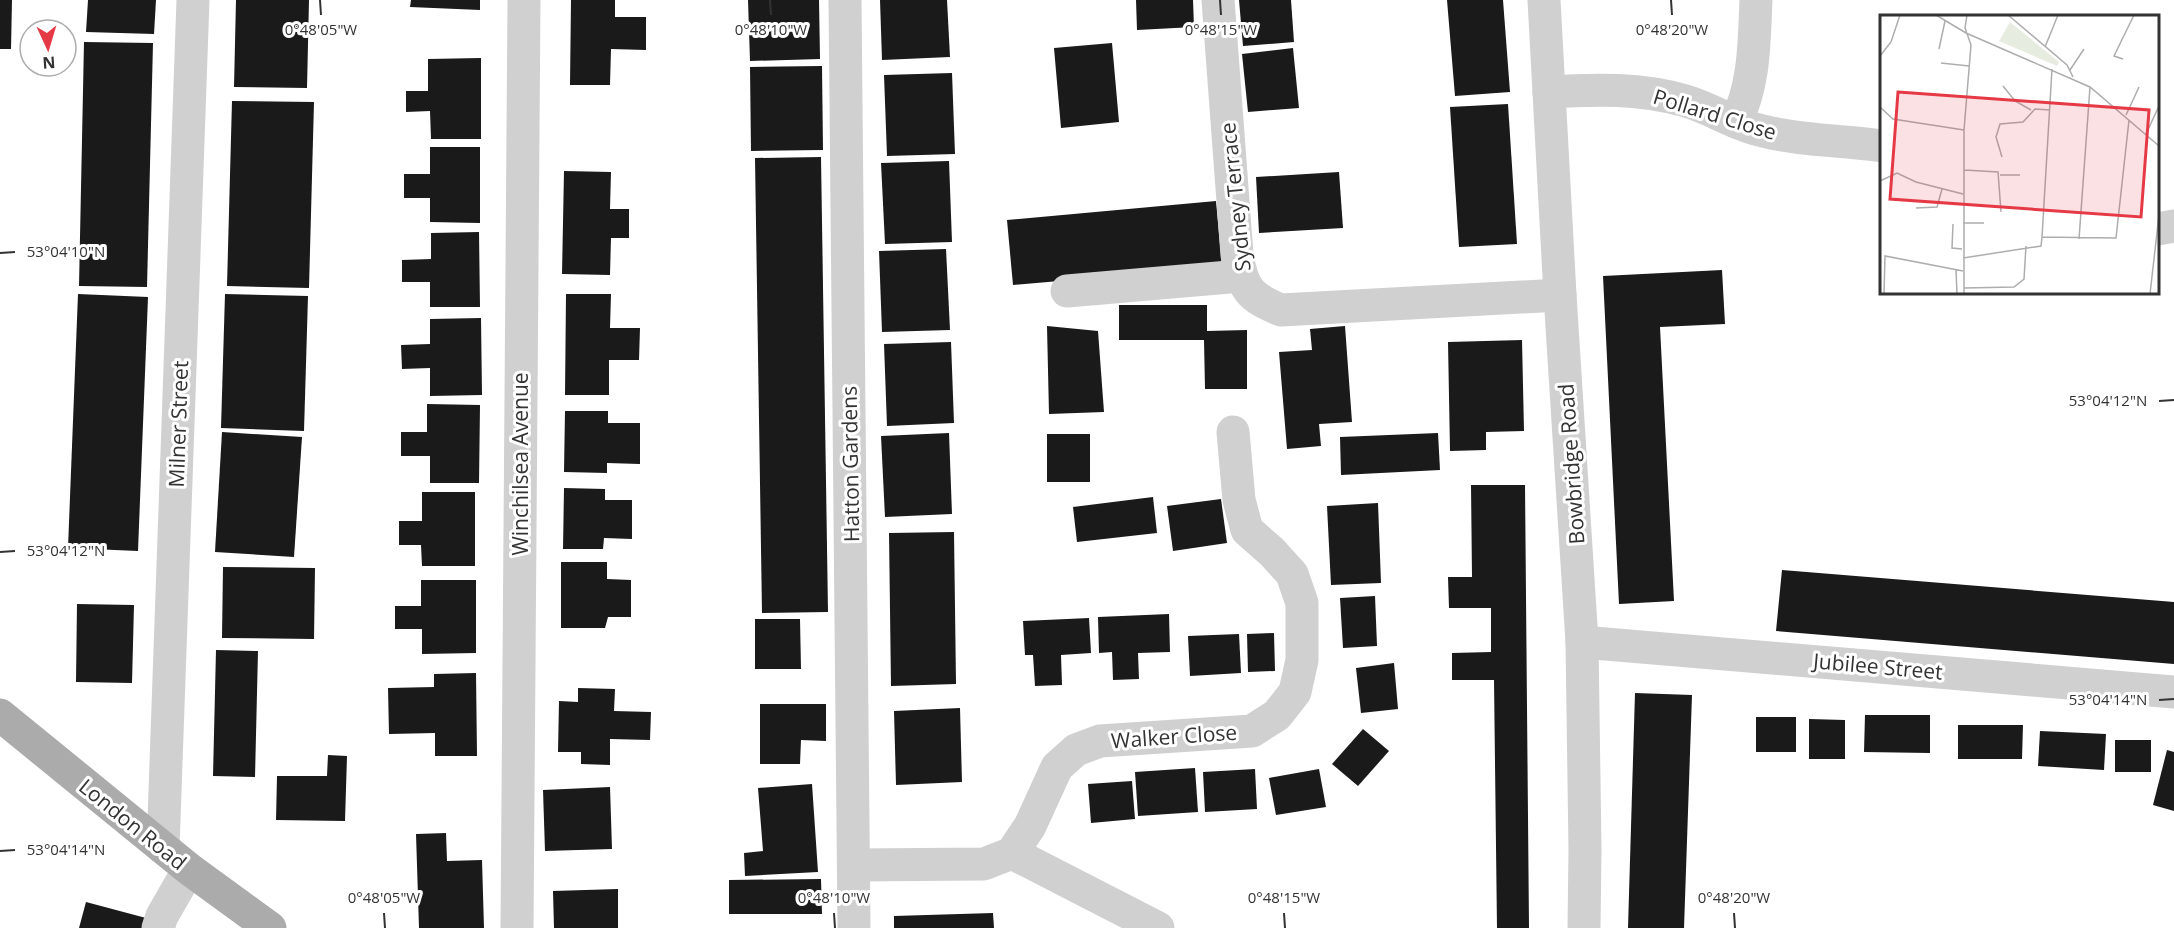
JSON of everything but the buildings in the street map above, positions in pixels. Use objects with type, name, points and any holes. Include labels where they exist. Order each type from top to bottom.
[{"type":"main road","name":"London Road","points":[[2,722],[189,869],[270,928]]},
{"type":"street","name":"Milner Street","points":[[163,848],[193,0]]},
{"type":"street","name":"Winchilsea Avenue","points":[[517,928],[524,0]]},
{"type":"street","name":"Hatton Gardens","points":[[845,0],[854,928]]},
{"type":"street","name":"Sydney Terrace","points":[[1218,0],[1237,255],[1245,285],[1259,301],[1281,310],[1560,295]]},
{"type":"street","name":"Bowbridge Road","points":[[1544,0],[1582,642],[1584,928]]},
{"type":"street","points":[[1736,122],[1746,101],[1751,78],[1756,0]]},
{"type":"street","name":"Pollard Close","points":[[1549,92],[1589,89],[1659,95],[1688,102],[1761,131],[1793,137],[1880,146]]},
{"type":"street","points":[[2159,229],[2174,226]]},
{"type":"street","points":[[1067,291],[1241,276]]},
{"type":"street","name":"Walker Close","points":[[1012,853],[1030,826],[1057,767],[1076,750],[1100,741],[1252,731],[1277,715],[1295,692],[1302,660],[1302,603],[1292,574],[1247,530],[1239,500],[1233,432]]},
{"type":"street","name":"Jubilee Street","points":[[1582,642],[2174,692]]},
{"type":"street","points":[[854,865],[984,864],[1012,853],[1158,928]]},
{"type":"street","points":[[158,928],[162,916],[189,869]]}]
